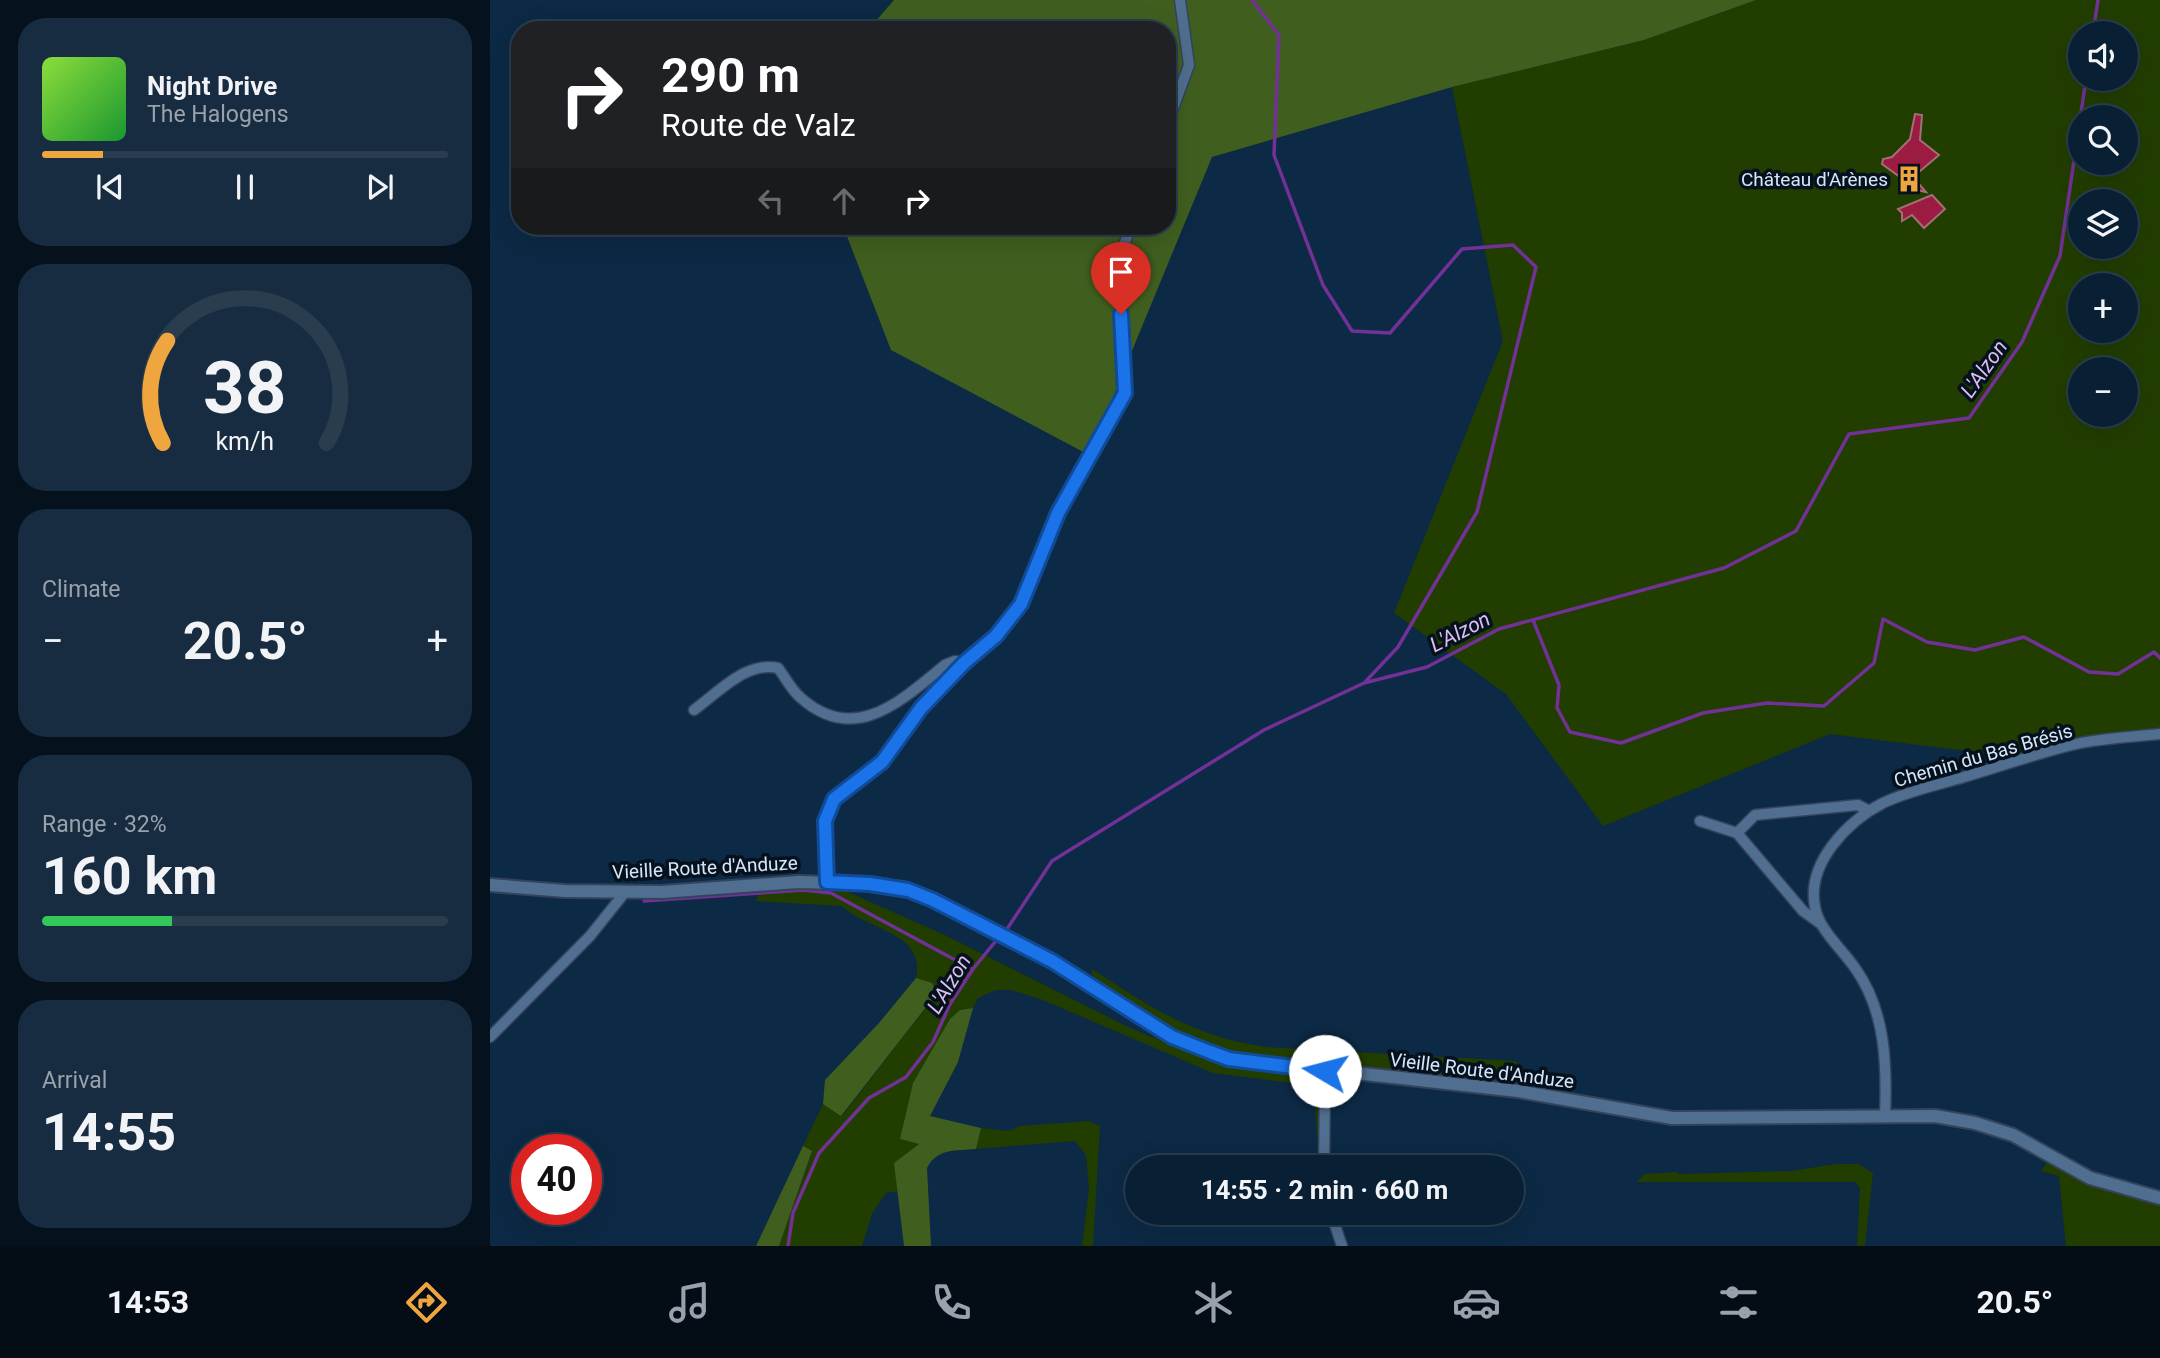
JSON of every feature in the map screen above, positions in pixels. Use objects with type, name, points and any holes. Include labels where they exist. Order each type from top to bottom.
[{"type":"street","points":[[1176,100],[1189,65],[1180,0]]},
{"type":"street","points":[[827,882],[825,821],[834,799],[882,762],[921,708],[964,663],[996,636],[1021,604],[1058,513],[1125,393],[1118,261],[1128,235]]},
{"type":"street","points":[[694,710],[753,667],[767,666],[778,668],[793,690],[818,709],[830,715],[860,719],[891,706],[946,665],[955,661],[964,663]]},
{"type":"street","name":"Chemin du Bas Brésis","points":[[1885,1116],[1887,1061],[1871,1000],[1857,971],[1822,925],[1815,907],[1814,883],[1821,863],[1834,843],[1869,811],[1912,792],[2078,744],[2160,734]]},
{"type":"street","points":[[1700,821],[1737,833],[1755,815],[1858,805],[1869,811]]},
{"type":"street","name":"Chemin du Bas Brésis","points":[[1737,833],[1803,911],[1822,925]]},
{"type":"street","name":"Vieille Route d'Anduze","points":[[490,885],[626,891],[827,882],[870,884],[908,890],[1052,961],[1172,1037],[1229,1059],[1518,1091],[1672,1118],[1935,1116],[1975,1123],[2013,1135],[2090,1178],[2160,1198]]},
{"type":"street","points":[[490,1037],[590,936],[626,891]]},
{"type":"street","points":[[1324,1155],[1325,1071]]},
{"type":"street","points":[[1335,1225],[1342,1246]]},
{"type":"green space","points":[[894,0],[1756,0],[1644,40],[1452,87],[1212,157],[1089,455],[891,350],[846,235],[1176,235],[1176,21],[876,21]]},
{"type":"green space","points":[[1756,0],[2160,0],[2160,732],[2016,757],[1830,734],[1603,826],[1506,694],[1394,613],[1503,341],[1452,87],[1644,40]]},
{"type":"green space","points":[[839,888],[947,936],[1128,1027],[1218,1064],[1325,1078],[1320,1155],[1314,1086],[1213,1073],[1043,1000],[1011,990],[996,990],[978,998],[973,1008],[960,1010],[913,1083],[900,1139],[919,1144],[895,1163],[898,1191],[886,1193],[872,1214],[862,1246],[779,1246],[812,1152],[803,1146],[823,1104],[842,1116],[937,993],[932,983],[916,978],[917,963],[912,951],[891,933],[852,914],[842,906],[755,901],[761,891]]},
{"type":"green space","points":[[1092,969],[1175,1019],[1217,1036],[1241,1042],[1267,1047],[1516,1061],[1521,1071],[1512,1082],[1236,1053],[1173,1028],[1137,1009],[1092,975]]},
{"type":"green space","points":[[916,978],[932,983],[937,993],[841,1116],[823,1104],[825,1080],[879,1023]]},
{"type":"green space","points":[[973,1008],[958,1062],[930,1116],[981,1128],[976,1149],[948,1152],[931,1162],[927,1168],[931,1246],[904,1246],[894,1163],[919,1144],[900,1139],[913,1083],[950,1019],[960,1010]]},
{"type":"green space","points":[[1088,1121],[1100,1126],[1093,1246],[1082,1246],[1089,1189],[1086,1155],[1075,1141],[976,1149],[981,1128],[1009,1131],[1020,1126]]},
{"type":"green space","points":[[803,1146],[812,1151],[779,1246],[756,1246]]},
{"type":"green space","points":[[2048,1161],[2086,1182],[2160,1203],[2160,1246],[2066,1246],[2059,1176],[2041,1171]]},
{"type":"green space","points":[[1836,1164],[1858,1164],[1873,1173],[1865,1246],[1857,1246],[1860,1188],[1855,1182],[1637,1182],[1644,1174],[1791,1171]]},
{"type":"building","name":"Château d'Arènes","points":[[1915,114],[1922,115],[1920,140],[1939,155],[1913,177],[1926,192],[1904,187],[1904,180],[1882,164],[1883,159],[1892,157],[1910,139]]},
{"type":"building","points":[[1932,195],[1945,209],[1924,228],[1912,215],[1902,221],[1902,213],[1898,209]]},
{"type":"waterway","points":[[1252,0],[1279,35],[1274,155],[1323,285],[1352,331],[1390,333],[1462,249],[1513,245],[1536,267],[1477,512],[1398,647],[1366,681]]},
{"type":"waterway","name":"L'Alzon","points":[[2095,21],[2098,0]]},
{"type":"waterway","name":"L'Alzon","points":[[1005,932],[1052,861],[1264,730],[1364,683],[1427,667],[1499,629],[1724,568],[1796,531],[1849,434],[1969,418],[2022,342],[2060,256],[2084,91]]},
{"type":"waterway","points":[[1533,620],[1559,685],[1557,708],[1570,732],[1621,743],[1703,713],[1767,703],[1824,706],[1874,663],[1883,619],[1927,642],[1975,650],[2024,637],[2089,672],[2118,674],[2154,652],[2160,658]]},
{"type":"waterway","points":[[644,901],[803,890],[831,893],[972,969]]},
{"type":"waterway","name":"L'Alzon","points":[[788,1246],[793,1213],[819,1153],[869,1098],[906,1077],[933,1042],[950,1004],[973,969],[999,937]]},
{"type":"place","name":"Château d'Arènes","points":[[1909,179]]},
{"type":"route","points":[[1121,314],[1125,393],[1058,513],[1021,604],[996,636],[964,663],[921,708],[882,762],[834,799],[825,821],[827,882],[870,884],[908,890],[933,900],[1052,961],[1172,1037],[1210,1052],[1229,1059],[1325,1071]]}]
